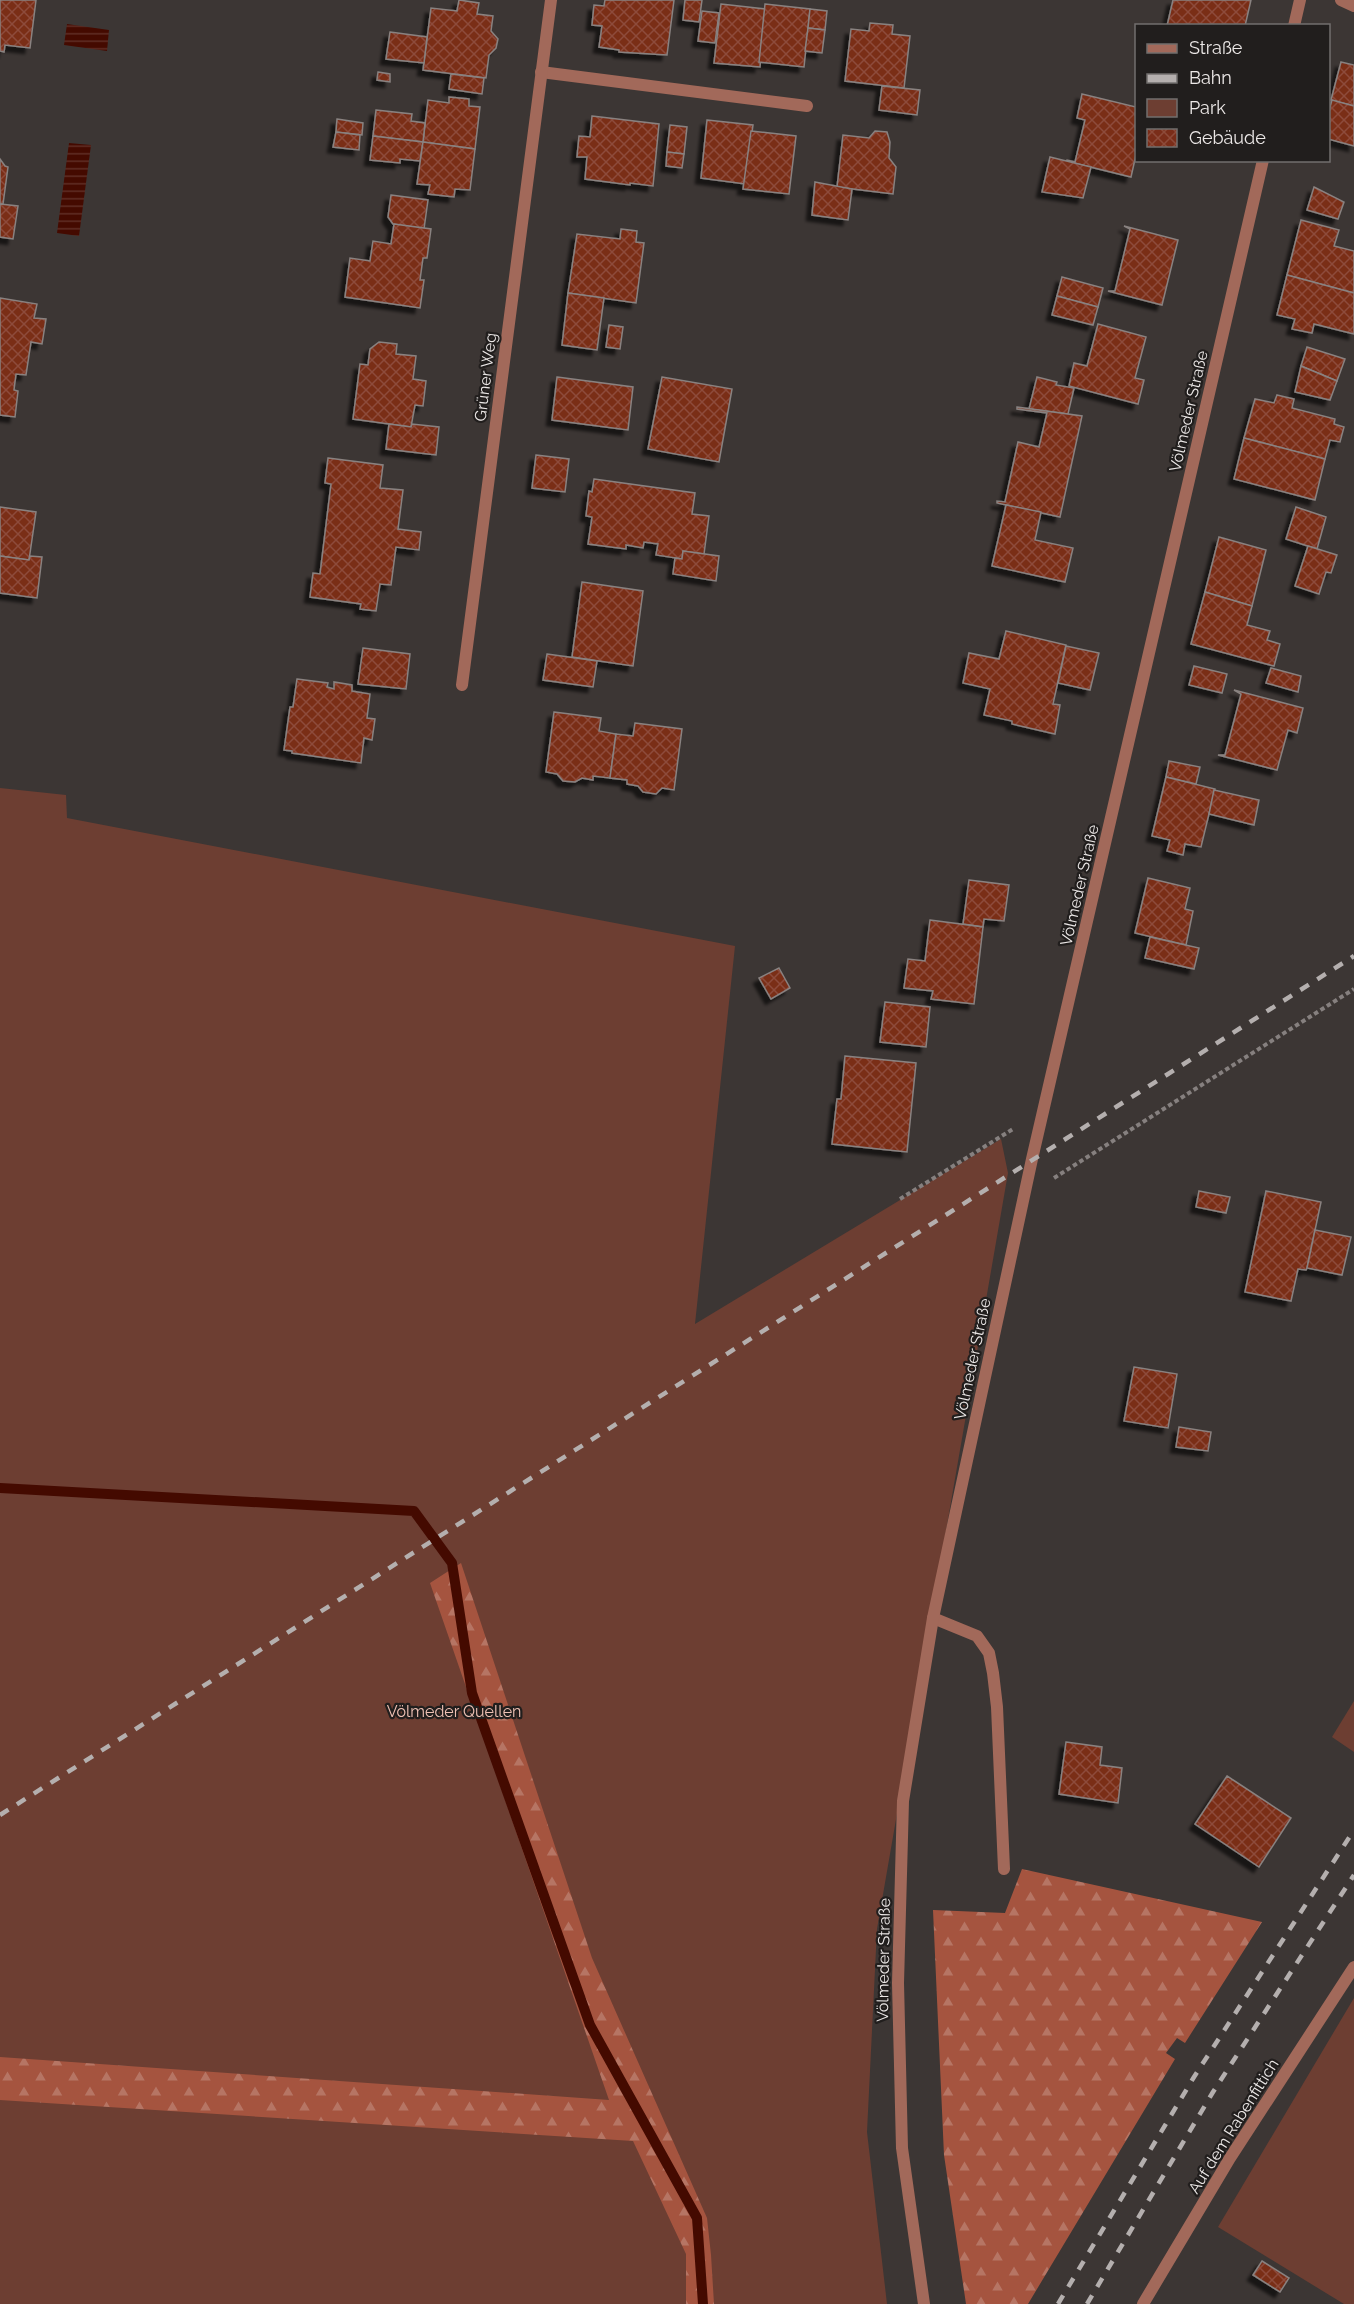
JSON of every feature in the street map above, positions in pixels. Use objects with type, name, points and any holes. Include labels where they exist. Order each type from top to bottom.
[{"type":"street","name":"Grüner Weg","points":[[462,686],[550,0]]},
{"type":"street","points":[[1294,24],[1300,0]]},
{"type":"street","points":[[1341,0],[1354,6]]},
{"type":"street","points":[[541,72],[807,106]]},
{"type":"street","name":"Völmeder Straße","points":[[924,2304],[902,2148],[898,1983],[903,1801],[933,1618],[1023,1198],[1263,162]]},
{"type":"street","points":[[933,1618],[977,1636],[989,1653],[997,1716],[1004,1869]]},
{"type":"street","name":"Auf dem Rabenfittich","points":[[1143,2304],[1230,2158],[1354,1967]]},
{"type":"path","points":[[1023,1198],[1354,989]]},
{"type":"path","points":[[900,1199],[1012,1129],[1038,1132]]},
{"type":"green space","name":"Völmeder Quellen","points":[[0,788],[66,795],[67,818],[735,946],[695,1324],[1001,1139],[1008,1173],[877,1929],[867,2132],[887,2304],[0,2304]]},
{"type":"green space","points":[[461,1563],[592,1958],[707,2218],[714,2304],[686,2304],[686,2254],[633,2141],[0,2100],[0,2057],[609,2100],[430,1583]]},
{"type":"green space","points":[[1354,1701],[1354,1752],[1332,1737]]},
{"type":"green space","points":[[1022,1869],[1262,1922],[1185,2043],[1177,2038],[1166,2053],[1175,2059],[1028,2304],[966,2304],[944,2155],[933,1910],[1005,1913]]},
{"type":"green space","points":[[1354,1998],[1354,2304],[1344,2304],[1218,2227]]},
{"type":"shaded area","points":[[67,24],[109,30],[107,51],[64,45]]},
{"type":"shaded area","points":[[69,143],[91,145],[79,236],[57,233]]},
{"type":"building","points":[[0,0],[36,0],[30,48],[5,45],[4,52],[0,51]]},
{"type":"building","points":[[459,0],[479,3],[477,14],[493,16],[491,31],[498,39],[496,48],[489,55],[486,78],[423,70],[431,8],[457,11]]},
{"type":"building","points":[[605,0],[674,0],[667,55],[619,52],[619,50],[599,47],[602,26],[592,25],[594,5],[604,6]]},
{"type":"building","points":[[685,0],[702,0],[699,22],[683,20]]},
{"type":"building","points":[[1173,0],[1251,0],[1245,24],[1167,24]]},
{"type":"building","points":[[721,4],[765,9],[760,67],[714,63]]},
{"type":"building","points":[[765,4],[810,9],[804,67],[759,62]]},
{"type":"building","points":[[810,9],[827,11],[825,30],[808,28]]},
{"type":"building","points":[[702,11],[719,13],[715,43],[698,41]]},
{"type":"building","points":[[870,23],[893,25],[892,34],[910,36],[904,88],[845,81],[851,29],[869,31]]},
{"type":"building","points":[[808,28],[825,30],[822,53],[805,51]]},
{"type":"building","points":[[390,32],[427,37],[424,63],[386,59]]},
{"type":"building","points":[[1341,62],[1354,65],[1354,106],[1331,100]]},
{"type":"building","points":[[378,72],[390,74],[390,82],[377,80]]},
{"type":"building","points":[[451,74],[484,78],[482,94],[449,89]]},
{"type":"building","points":[[882,86],[920,90],[917,115],[879,110]]},
{"type":"building","points":[[1082,94],[1135,107],[1135,159],[1131,177],[1066,161],[1075,162],[1085,120],[1077,118]]},
{"type":"building","points":[[449,97],[469,99],[469,106],[480,107],[475,149],[423,142],[428,100],[449,103]]},
{"type":"building","points":[[1332,100],[1354,106],[1354,146],[1330,140]]},
{"type":"building","points":[[376,110],[412,114],[411,121],[425,123],[423,142],[373,136]]},
{"type":"building","points":[[592,116],[659,124],[653,186],[585,179],[587,157],[577,157],[579,136],[590,137]]},
{"type":"building","points":[[337,119],[363,123],[362,135],[336,132]]},
{"type":"building","points":[[707,120],[753,125],[745,184],[701,178]]},
{"type":"building","points":[[670,125],[687,127],[684,154],[667,152]]},
{"type":"building","points":[[751,131],[796,136],[789,194],[743,189]]},
{"type":"building","points":[[875,131],[887,132],[890,142],[889,158],[896,167],[893,194],[837,187],[843,135],[869,138]]},
{"type":"building","points":[[336,132],[360,135],[359,150],[333,147]]},
{"type":"building","points":[[373,136],[423,142],[420,161],[400,159],[400,163],[370,160]]},
{"type":"building","points":[[423,142],[475,149],[470,190],[455,189],[454,197],[428,194],[430,185],[417,184]]},
{"type":"building","points":[[667,152],[684,154],[682,168],[666,166]]},
{"type":"building","points":[[1050,157],[1091,167],[1083,198],[1042,192]]},
{"type":"building","points":[[0,159],[8,167],[3,204],[0,204]]},
{"type":"building","points":[[815,182],[852,189],[848,220],[812,215]]},
{"type":"building","points":[[1314,187],[1344,202],[1338,219],[1307,210]]},
{"type":"building","points":[[391,195],[428,200],[424,229],[393,224],[388,217]]},
{"type":"building","points":[[0,204],[18,206],[13,239],[0,237]]},
{"type":"building","points":[[1301,220],[1339,230],[1334,246],[1354,251],[1354,293],[1287,275]]},
{"type":"building","points":[[394,224],[431,229],[427,258],[423,258],[420,280],[424,280],[420,308],[345,297],[350,258],[370,261],[373,241],[391,244]]},
{"type":"building","points":[[1124,226],[1178,240],[1162,305],[1108,291],[1115,291],[1130,229]]},
{"type":"building","points":[[621,229],[637,231],[636,242],[644,243],[636,303],[568,293],[577,234],[620,239]]},
{"type":"building","points":[[1287,275],[1354,293],[1354,334],[1314,324],[1312,333],[1292,329],[1295,319],[1277,315]]},
{"type":"building","points":[[1062,277],[1103,288],[1098,307],[1057,296]]},
{"type":"building","points":[[568,293],[604,298],[597,350],[562,345]]},
{"type":"building","points":[[1057,296],[1098,307],[1093,325],[1052,315]]},
{"type":"building","points":[[0,298],[37,304],[34,318],[46,319],[42,344],[31,342],[26,375],[16,374],[14,390],[18,391],[15,417],[0,415]]},
{"type":"building","points":[[1098,324],[1146,337],[1135,378],[1144,380],[1138,404],[1069,386],[1074,363],[1087,366]]},
{"type":"building","points":[[609,325],[623,327],[620,349],[606,347]]},
{"type":"building","points":[[379,342],[397,344],[396,354],[416,356],[413,379],[426,381],[423,406],[415,405],[411,427],[353,419],[360,364],[368,365],[370,349]]},
{"type":"building","points":[[1307,347],[1345,359],[1337,381],[1301,366]]},
{"type":"building","points":[[1301,366],[1337,381],[1330,400],[1295,392]]},
{"type":"building","points":[[557,377],[633,387],[628,430],[552,420]]},
{"type":"building","points":[[662,377],[732,389],[719,462],[648,449]]},
{"type":"building","points":[[1037,377],[1057,382],[1056,385],[1074,388],[1068,414],[1029,409]]},
{"type":"building","points":[[1277,395],[1294,399],[1292,408],[1335,419],[1334,424],[1344,427],[1340,442],[1330,440],[1325,459],[1244,438],[1255,399],[1274,403]]},
{"type":"building","points":[[1017,407],[1082,416],[1060,517],[997,503],[997,501],[1005,502],[1018,442],[1039,447],[1047,413],[1017,409]]},
{"type":"building","points":[[389,424],[439,427],[436,455],[386,449]]},
{"type":"building","points":[[1244,438],[1325,459],[1315,500],[1234,479]]},
{"type":"building","points":[[536,455],[569,459],[565,492],[532,488]]},
{"type":"building","points":[[328,458],[383,465],[380,488],[403,490],[398,529],[421,532],[419,550],[396,547],[391,585],[380,584],[376,611],[360,609],[361,604],[310,597],[313,573],[320,574],[331,484],[325,483]]},
{"type":"building","points":[[594,479],[695,493],[692,514],[709,516],[704,554],[683,551],[682,559],[656,555],[658,544],[644,542],[643,548],[626,545],[626,549],[588,544],[592,517],[586,516],[589,491],[592,492]]},
{"type":"building","points":[[1006,505],[1041,512],[1035,540],[1073,548],[1065,582],[992,566]]},
{"type":"building","points":[[0,507],[36,512],[29,560],[0,556]]},
{"type":"building","points":[[1296,507],[1326,517],[1317,549],[1286,539]]},
{"type":"building","points":[[1219,537],[1266,550],[1252,606],[1205,592]]},
{"type":"building","points":[[1308,546],[1337,555],[1331,573],[1326,572],[1319,594],[1295,586]]},
{"type":"building","points":[[683,551],[719,556],[716,581],[673,574],[675,558],[682,559]]},
{"type":"building","points":[[0,556],[29,560],[30,556],[42,557],[37,598],[0,593]]},
{"type":"building","points":[[582,582],[643,591],[633,666],[572,657]]},
{"type":"building","points":[[1205,592],[1252,606],[1247,625],[1270,631],[1267,640],[1280,644],[1274,666],[1191,644]]},
{"type":"building","points":[[1006,631],[1066,645],[1053,704],[1060,705],[1055,734],[984,715],[990,689],[963,683],[969,653],[999,659]]},
{"type":"building","points":[[1066,646],[1099,653],[1090,690],[1058,683]]},
{"type":"building","points":[[363,648],[410,654],[406,689],[358,684]]},
{"type":"building","points":[[547,654],[597,661],[593,687],[543,680]]},
{"type":"building","points":[[1194,666],[1227,674],[1222,693],[1189,685]]},
{"type":"building","points":[[1271,668],[1301,676],[1298,692],[1266,683]]},
{"type":"building","points":[[297,679],[328,683],[327,687],[334,689],[334,682],[352,685],[352,691],[370,694],[367,718],[375,719],[372,740],[364,738],[361,763],[284,750],[290,707],[293,707]]},
{"type":"building","points":[[1234,690],[1303,708],[1297,733],[1288,730],[1277,770],[1218,755],[1225,755],[1241,694]]},
{"type":"building","points":[[554,712],[601,718],[599,731],[616,734],[610,778],[593,776],[593,780],[582,778],[575,782],[563,781],[557,774],[546,772]]},
{"type":"building","points":[[635,723],[682,729],[674,790],[662,788],[656,794],[643,792],[638,786],[627,784],[627,780],[610,778],[616,734],[633,736]]},
{"type":"building","points":[[1169,761],[1200,767],[1196,784],[1166,777]]},
{"type":"building","points":[[1166,777],[1215,789],[1201,847],[1185,844],[1183,855],[1167,851],[1170,840],[1152,836]]},
{"type":"building","points":[[1214,790],[1259,800],[1254,825],[1209,814]]},
{"type":"building","points":[[1148,878],[1190,888],[1185,909],[1193,911],[1186,945],[1135,933]]},
{"type":"building","points":[[969,880],[1009,885],[1004,921],[984,919],[983,927],[963,924]]},
{"type":"building","points":[[930,920],[983,927],[974,1004],[931,999],[933,991],[904,988],[908,959],[925,961]]},
{"type":"building","points":[[1150,937],[1199,948],[1194,969],[1145,958]]},
{"type":"building","points":[[779,968],[790,988],[771,999],[759,978]]},
{"type":"building","points":[[885,1002],[930,1007],[926,1047],[880,1042]]},
{"type":"building","points":[[845,1056],[916,1063],[907,1152],[832,1144],[837,1099],[841,1099]]},
{"type":"building","points":[[1199,1191],[1230,1197],[1226,1213],[1196,1207]]},
{"type":"building","points":[[1266,1191],[1321,1202],[1307,1268],[1306,1270],[1298,1269],[1291,1301],[1245,1292]]},
{"type":"building","points":[[1315,1230],[1351,1237],[1342,1275],[1307,1268]]},
{"type":"building","points":[[1134,1367],[1177,1374],[1168,1428],[1124,1421]]},
{"type":"building","points":[[1179,1427],[1211,1432],[1208,1451],[1176,1447]]},
{"type":"building","points":[[1066,1742],[1102,1747],[1100,1765],[1122,1768],[1118,1803],[1059,1794]]},
{"type":"building","points":[[1227,1776],[1291,1818],[1259,1867],[1195,1824]]},
{"type":"building","points":[[1262,2261],[1289,2278],[1280,2292],[1253,2275]]},
{"type":"waterway","points":[[0,1488],[414,1511],[452,1563],[472,1693],[590,2025],[697,2218],[703,2304]]},
{"type":"railway","points":[[0,1815],[1354,956]]},
{"type":"railway","points":[[1058,2304],[1194,2077],[1354,1830]]},
{"type":"railway","points":[[1087,2304],[1213,2092],[1354,1875]]}]
